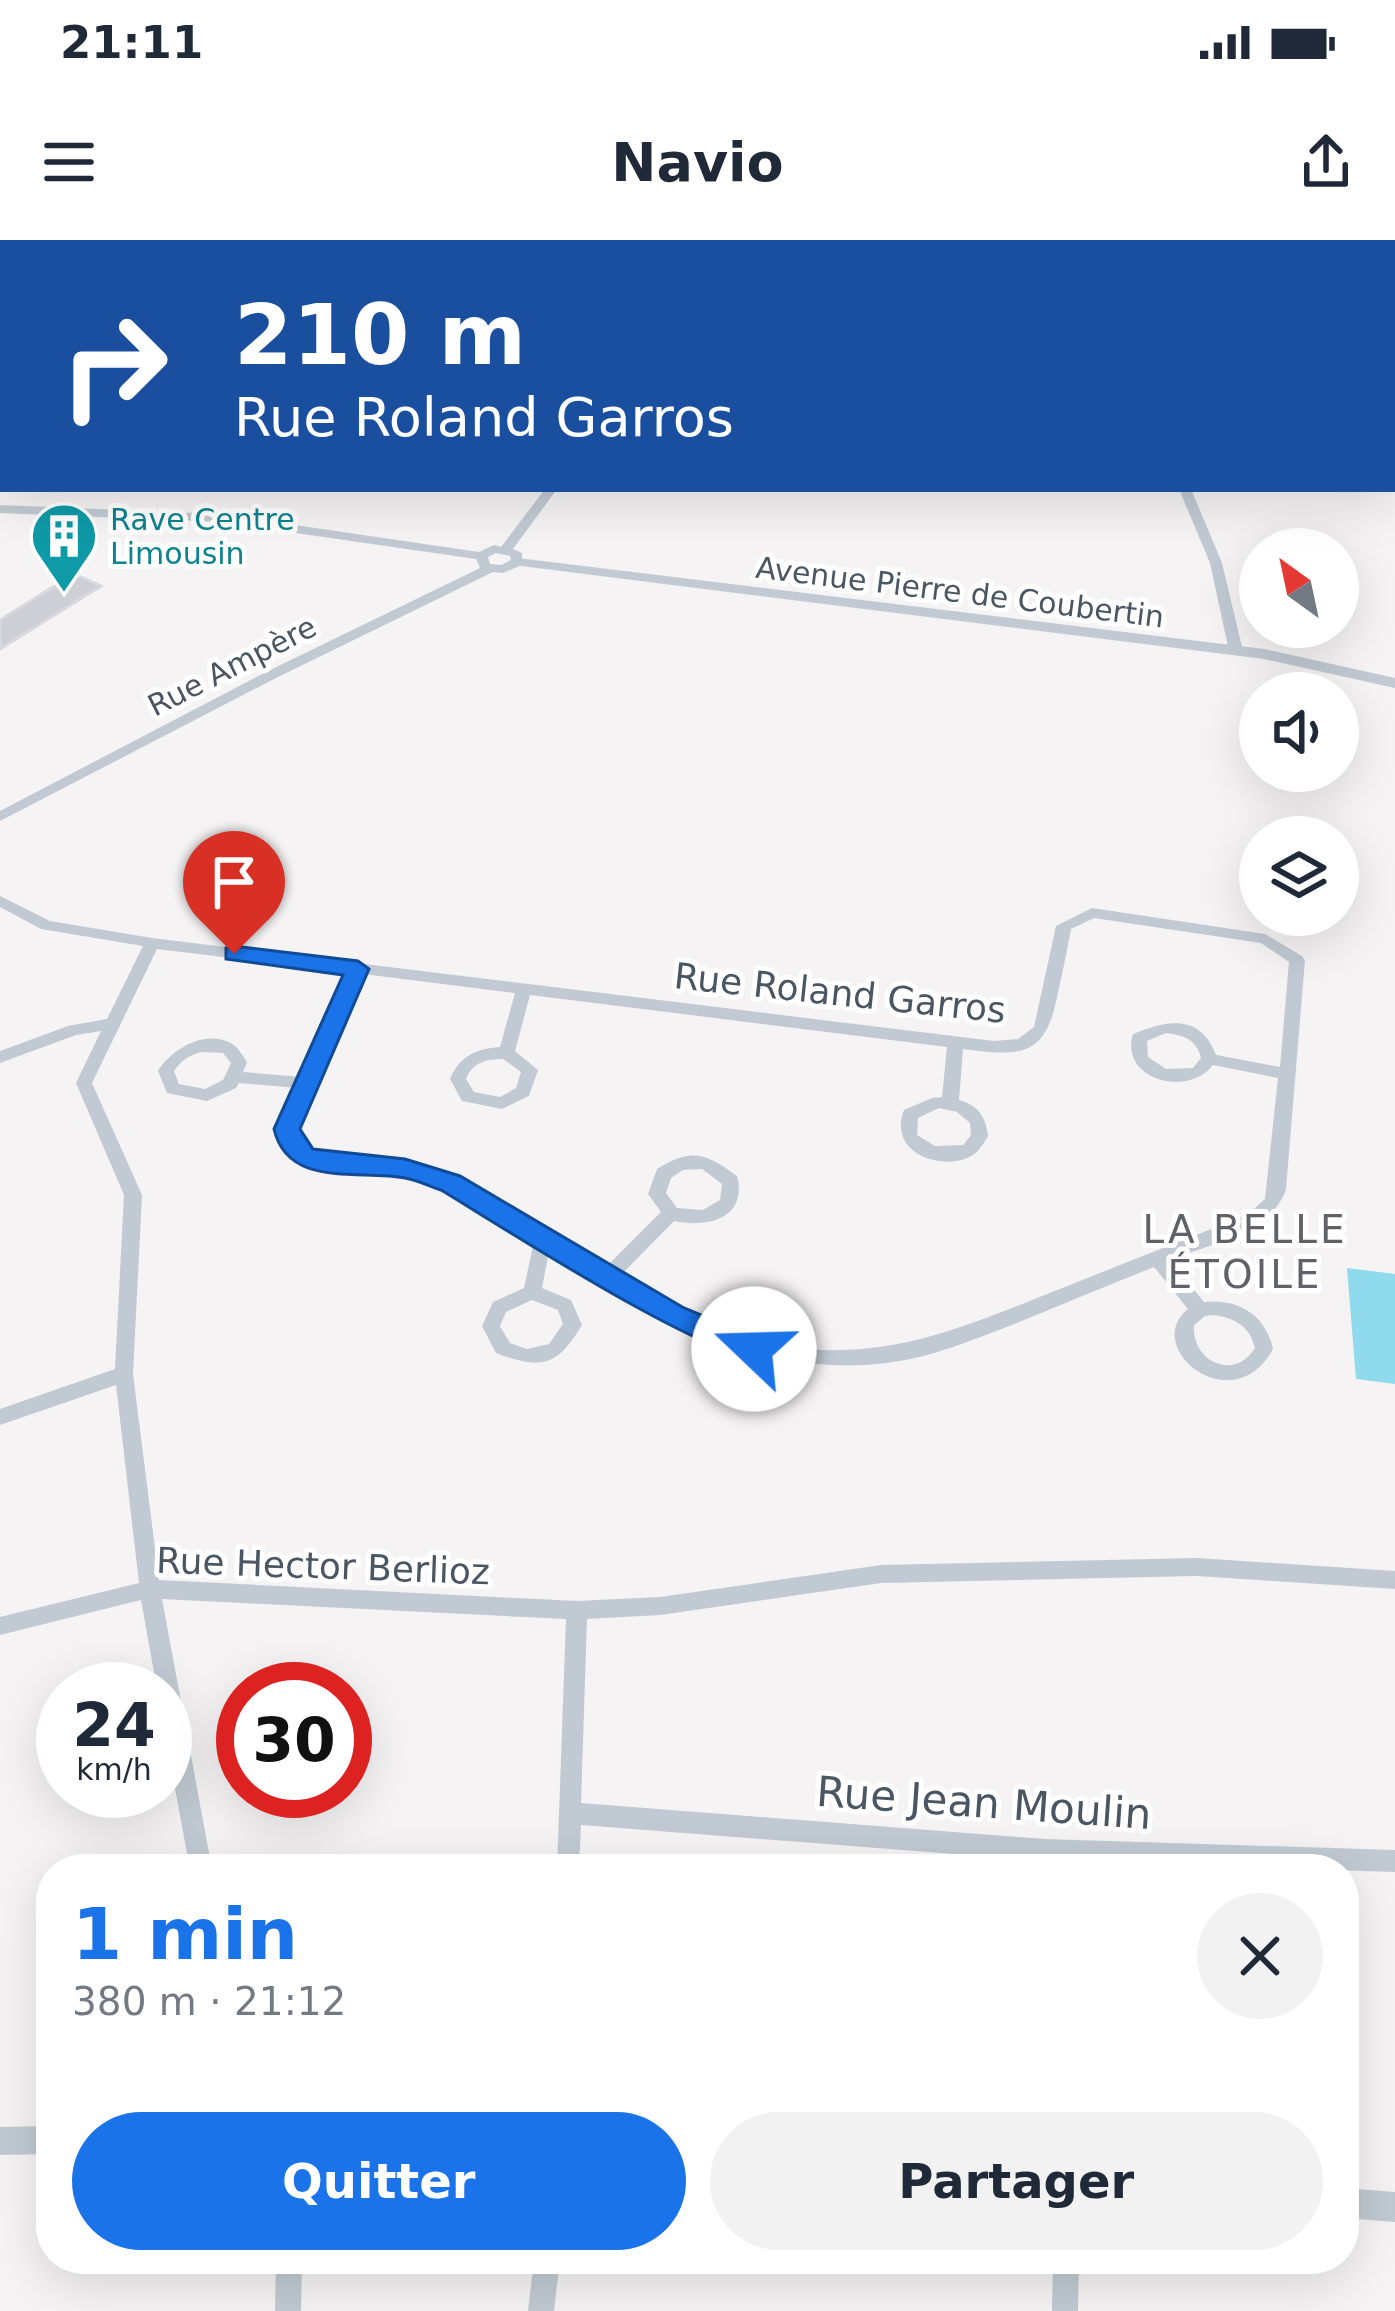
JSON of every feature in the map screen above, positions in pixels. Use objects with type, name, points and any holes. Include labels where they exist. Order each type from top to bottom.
[{"type":"street","points":[[0,509],[239,520],[509,568],[549,492]]},
{"type":"street","points":[[1186,492],[1216,563],[1236,651]]},
{"type":"street","name":"Avenue Pierre de Coubertin","points":[[512,555],[1236,651],[1395,683]]},
{"type":"street","name":"Rue Ampère","points":[[0,817],[485,562]]},
{"type":"street","name":"Rue Roland Garros","points":[[0,901],[46,925],[152,944],[1018,1046],[1036,1038],[1064,926],[1092,914],[1265,939],[1297,960],[1273,1202],[1253,1220],[942,1343],[902,1354],[830,1361],[754,1349],[714,1335],[424,1172],[318,1162],[290,1144],[287,1129],[358,969]]},
{"type":"street","points":[[152,944],[85,1082],[133,1195],[124,1373],[150,1589],[175,1747],[183,1763],[198,1854]]},
{"type":"street","points":[[506,1053],[524,989]]},
{"type":"street","points":[[0,1058],[74,1030],[112,1024]]},
{"type":"street","points":[[950,1103],[955,1042]]},
{"type":"street","points":[[1209,1059],[1287,1074]]},
{"type":"street","points":[[236,1077],[308,1083]]},
{"type":"street","points":[[608,1276],[671,1213]]},
{"type":"street","points":[[532,1292],[543,1238]]},
{"type":"street","points":[[1157,1258],[1200,1310]]},
{"type":"street","points":[[1227,1309],[1250,1320],[1264,1340],[1261,1358],[1241,1372],[1200,1364],[1188,1354],[1181,1334],[1185,1322],[1200,1310],[1227,1309]]},
{"type":"street","points":[[0,1418],[124,1373]]},
{"type":"street","name":"Rue Hector Berlioz","points":[[0,1626],[150,1589],[577,1610],[660,1606],[881,1574],[1197,1567],[1395,1580]]},
{"type":"street","points":[[568,1854],[577,1610]]},
{"type":"street","name":"Rue Jean Moulin","points":[[569,1814],[1045,1850],[1172,1854]]},
{"type":"street","name":"Rue Jean Moulin","points":[[1359,1860],[1395,1861]]},
{"type":"street","points":[[0,2141],[36,2140]]},
{"type":"street","points":[[1359,2204],[1395,2206]]},
{"type":"street","points":[[288,2311],[289,2274]]},
{"type":"street","points":[[541,2311],[545,2274]]},
{"type":"street","points":[[1066,2274],[1066,2311]]},
{"type":"water","points":[[1347,1268],[1395,1274],[1395,1384],[1356,1379]]},
{"type":"building","name":"Rave Centre Limousin","points":[[74,574],[101,586],[0,649],[0,620]]},
{"type":"place","name":"Rave Centre Limousin","points":[[64,595]]},
{"type":"district","name":"LA BELLE ÉTOILE","points":[[1245,1252]]},
{"type":"route","points":[[234,954],[358,969],[287,1129],[290,1144],[304,1156],[318,1162],[405,1168],[450,1183],[674,1316],[754,1349]]}]
